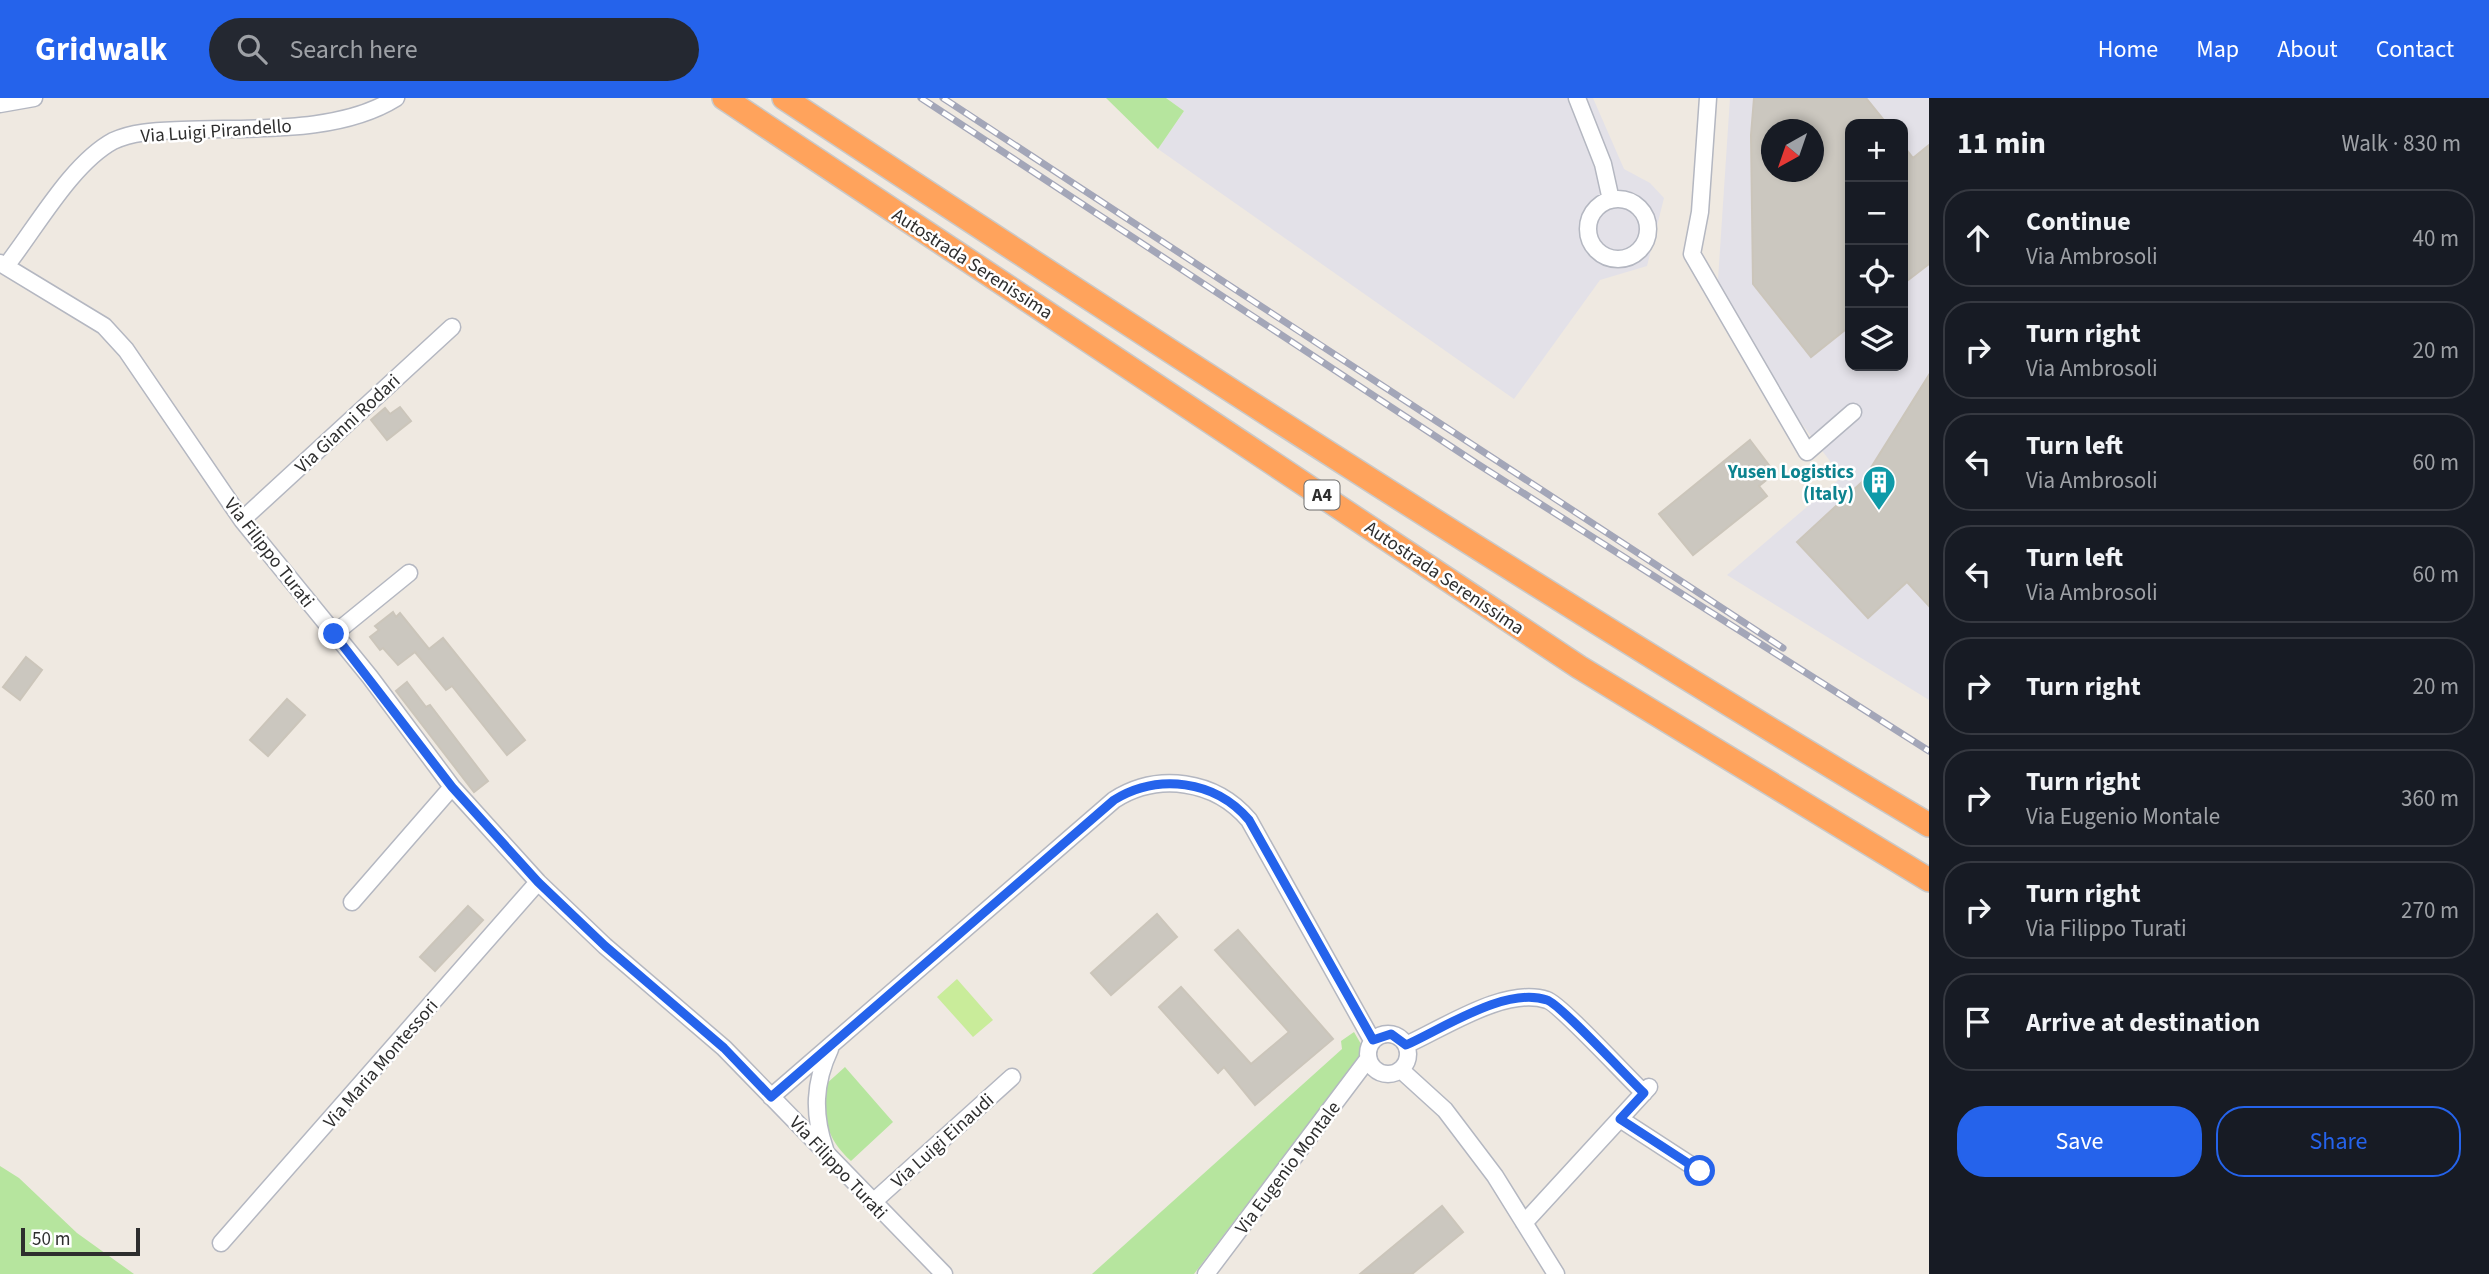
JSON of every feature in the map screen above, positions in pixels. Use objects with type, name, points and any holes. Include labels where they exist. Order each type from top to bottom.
[{"type":"highway","name":"Autostrada Serenissima","points":[[724,98],[1580,667],[1929,880]]},
{"type":"highway","name":"Autostrada Serenissima","points":[[784,98],[1107,312],[1766,728],[1929,825]]},
{"type":"street","points":[[14,98],[27,99]]},
{"type":"street","points":[[0,104],[34,98]]},
{"type":"street","name":"Via Luigi Pirandello","points":[[3,265],[76,175],[115,140],[150,132],[332,122],[368,113],[396,98]]},
{"type":"street","points":[[1577,98],[1603,164],[1611,200]]},
{"type":"street","points":[[1708,98],[1700,212],[1692,254],[1807,452],[1853,412]]},
{"type":"street","name":"Via Filippo Turati","points":[[3,265],[104,326],[126,350],[242,520],[452,787],[538,882],[605,946],[724,1048],[944,1274]]},
{"type":"street","name":"Via Gianni Rodari","points":[[242,520],[452,327]]},
{"type":"street","points":[[334,634],[409,573]]},
{"type":"street","points":[[771,1097],[1114,800],[1147,785],[1175,783],[1220,794],[1249,820],[1373,1040],[1368,1059],[1381,1074],[1401,1070],[1408,1059],[1406,1045],[1391,1034],[1373,1040]]},
{"type":"street","points":[[352,902],[452,787]]},
{"type":"street","name":"Via Maria Montessori","points":[[221,1243],[538,882]]},
{"type":"street","points":[[1406,1045],[1495,1003],[1515,998],[1550,1000],[1647,1090],[1524,1223]]},
{"type":"street","points":[[826,1153],[815,1101],[820,1072],[832,1044]]},
{"type":"street","name":"Via Eugenio Montale","points":[[1206,1274],[1368,1059]]},
{"type":"street","points":[[1401,1070],[1445,1110],[1496,1176],[1554,1273]]},
{"type":"street","name":"Via Luigi Einaudi","points":[[872,1203],[1012,1077]]},
{"type":"street","points":[[1620,1119],[1700,1171]]},
{"type":"shaded area","points":[[1166,98],[1593,98],[1624,169],[1650,183],[1664,198],[1647,266],[1600,280],[1514,399],[1158,149],[1184,111]]},
{"type":"shaded area","points":[[1730,98],[1929,98],[1929,700],[1727,575],[1842,477],[1716,310]]},
{"type":"green space","points":[[1106,98],[1166,98],[1184,111],[1158,149]]},
{"type":"green space","points":[[957,979],[993,1020],[973,1037],[937,997]]},
{"type":"green space","points":[[1354,1032],[1361,1044],[1359,1057],[1194,1274],[1092,1274],[1342,1049],[1341,1041]]},
{"type":"green space","points":[[845,1067],[893,1122],[851,1161],[831,1136],[825,1108],[825,1085]]},
{"type":"green space","points":[[0,1166],[19,1178],[77,1233],[134,1274],[0,1274]]},
{"type":"building","points":[[1754,98],[1866,98],[1883,119],[1845,119],[1845,330],[1811,357],[1753,284],[1751,135]]},
{"type":"building","points":[[1929,145],[1929,264],[1908,280],[1908,152],[1913,158]]},
{"type":"building","name":"Yusen Logistics (Italy)","points":[[1929,375],[1929,606],[1907,582],[1868,618],[1797,542],[1862,482]]},
{"type":"building","points":[[400,407],[411,421],[387,440],[371,420],[385,408],[390,414]]},
{"type":"building","points":[[1750,440],[1775,473],[1759,486],[1767,496],[1693,555],[1659,514]]},
{"type":"building","points":[[393,612],[396,617],[400,613],[429,649],[443,638],[525,740],[507,755],[452,686],[446,690],[415,652],[398,665],[383,648],[380,650],[370,637],[379,630],[375,626]]},
{"type":"building","points":[[26,657],[42,670],[20,700],[3,687]]},
{"type":"building","points":[[407,682],[426,707],[430,705],[488,781],[474,792],[396,691]]},
{"type":"building","points":[[287,699],[305,715],[268,756],[250,740]]},
{"type":"building","points":[[468,906],[483,920],[435,971],[420,957]]},
{"type":"building","points":[[1157,914],[1177,937],[1111,995],[1091,973]]},
{"type":"building","points":[[1238,930],[1333,1039],[1255,1105],[1224,1067],[1218,1073],[1159,1007],[1181,987],[1251,1064],[1289,1032],[1215,950]]},
{"type":"building","points":[[1442,1206],[1463,1232],[1412,1274],[1360,1274]]},
{"type":"railway","points":[[921,98],[1476,463],[1929,751]]},
{"type":"railway","points":[[943,98],[1783,648]]},
{"type":"place","name":"Yusen Logistics (Italy)","points":[[1879,512]]},
{"type":"route","points":[[334,634],[370,677],[452,787],[538,882],[605,946],[724,1048],[771,1097],[1114,800],[1147,785],[1175,783],[1220,794],[1239,808],[1249,820],[1373,1040],[1384,1034],[1391,1034],[1403,1040],[1406,1045],[1495,1003],[1515,998],[1550,1000],[1644,1093],[1620,1119],[1700,1171]]}]
